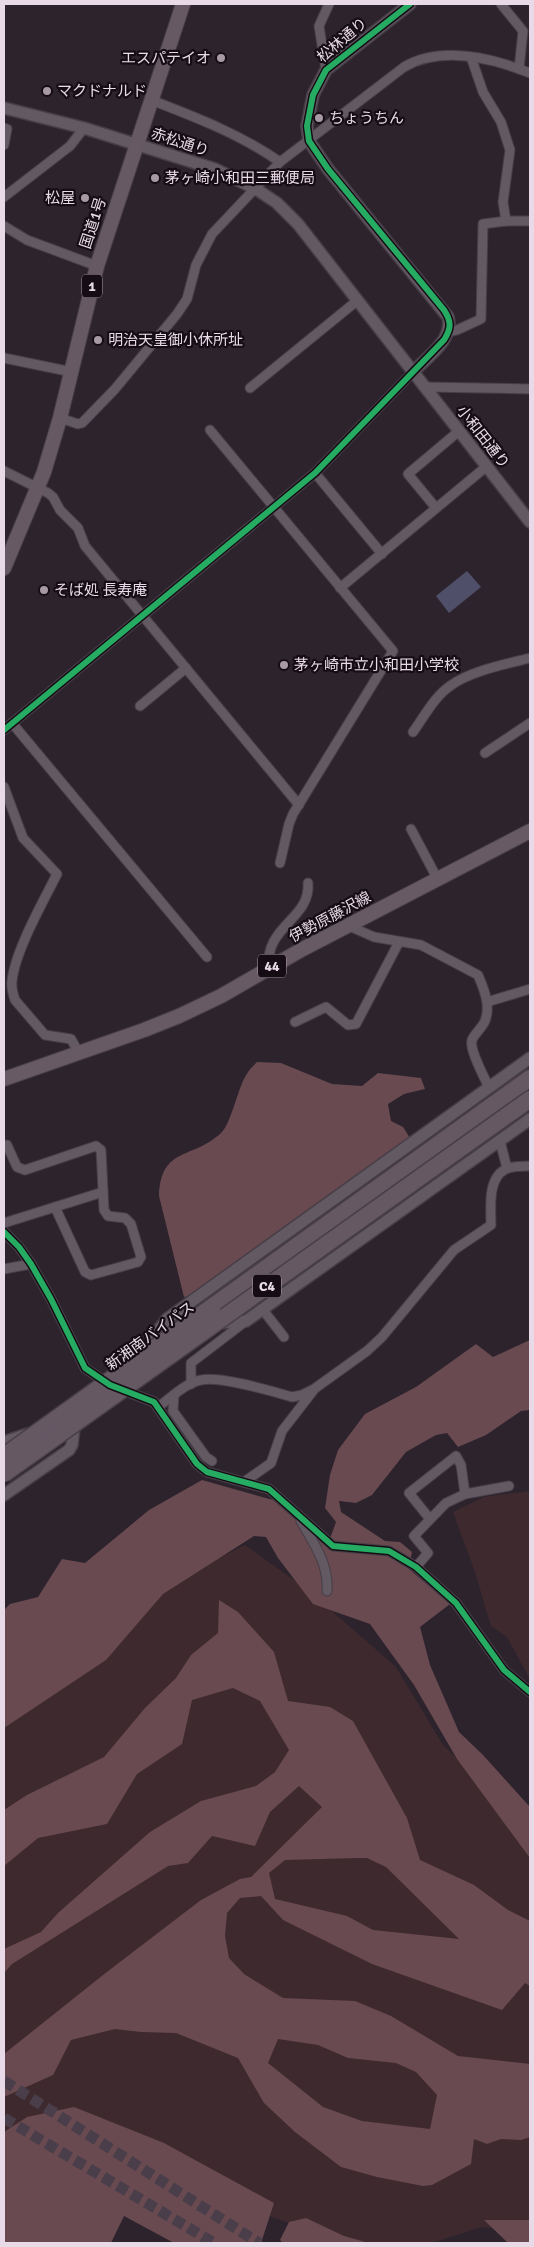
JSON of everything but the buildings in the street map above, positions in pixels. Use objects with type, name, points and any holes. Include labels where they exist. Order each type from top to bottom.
[{"type":"highway","name":"国道1号","points":[[4,568],[39,487],[60,418],[97,266],[183,4]]},
{"type":"highway","name":"新湘南バイパス","points":[[4,1456],[530,1078]]},
{"type":"highway","name":"新湘南バイパス","points":[[4,1474],[530,1099]]},
{"type":"main road","name":"伊勢原藤沢線","points":[[4,1079],[179,1016],[221,996],[332,934],[530,831]]},
{"type":"street","points":[[326,70],[319,26],[329,4]]},
{"type":"street","name":"松林通り","points":[[309,141],[307,126],[309,110],[326,70],[410,4]]},
{"type":"street","points":[[501,4],[522,31],[520,69]]},
{"type":"street","points":[[60,418],[78,424],[82,422],[115,389],[187,299],[199,258],[212,234],[280,162],[404,67],[416,60],[441,55],[471,57],[530,73]]},
{"type":"street","points":[[471,57],[483,92],[500,122],[510,150],[503,202],[506,221]]},
{"type":"street","points":[[151,100],[195,116],[229,132],[280,162]]},
{"type":"street","name":"赤松通り","points":[[4,108],[84,128],[215,169],[256,189],[290,214],[413,372]]},
{"type":"street","points":[[4,128],[7,129],[4,145]]},
{"type":"street","points":[[4,197],[70,146],[84,128]]},
{"type":"street","points":[[4,730],[316,473],[444,340],[449,332],[450,324],[444,310],[328,170],[309,141]]},
{"type":"street","points":[[449,332],[458,330],[481,318],[483,224],[506,221],[530,221]]},
{"type":"street","points":[[4,226],[27,240],[97,266]]},
{"type":"street","points":[[250,388],[358,300]]},
{"type":"street","points":[[4,358],[72,372]]},
{"type":"street","name":"小和田通り","points":[[413,372],[530,522]]},
{"type":"street","points":[[425,387],[530,389]]},
{"type":"street","points":[[210,430],[393,651],[299,805],[289,824],[280,863]]},
{"type":"street","points":[[436,508],[408,474],[459,431]]},
{"type":"street","points":[[340,588],[487,466]]},
{"type":"street","points":[[4,471],[39,487],[53,497],[60,510],[78,528],[85,546],[299,805]]},
{"type":"street","points":[[316,473],[382,554]]},
{"type":"street","points":[[413,732],[441,694],[453,684],[498,666],[530,658]]},
{"type":"street","points":[[140,706],[186,668]]},
{"type":"street","points":[[12,723],[207,957]]},
{"type":"street","points":[[485,753],[530,723]]},
{"type":"street","points":[[4,787],[23,838],[57,874],[15,965],[11,983],[12,993],[15,1000],[45,1035],[71,1039],[79,1052]]},
{"type":"street","points":[[411,829],[437,878]]},
{"type":"street","points":[[269,968],[270,947],[281,930],[305,902],[309,893],[308,883]]},
{"type":"street","points":[[349,926],[374,937],[421,945],[478,975],[487,1002],[485,1021],[472,1041],[472,1049],[489,1088]]},
{"type":"street","points":[[295,1022],[326,1007],[348,1025],[356,1024],[398,942]]},
{"type":"street","points":[[487,1002],[530,989]]},
{"type":"street","points":[[4,1495],[69,1450],[72,1445],[76,1409],[154,1344],[155,1335],[160,1326],[193,1300],[530,1058]]},
{"type":"street","points":[[191,1384],[191,1363],[246,1321],[530,1119]]},
{"type":"street","points":[[500,1141],[507,1168]]},
{"type":"street","points":[[4,1146],[7,1145],[17,1166],[25,1170],[96,1146],[101,1150],[104,1210],[108,1216],[125,1218],[131,1224],[141,1257],[138,1262],[91,1275],[85,1272],[55,1207]]},
{"type":"street","points":[[158,1407],[191,1384],[201,1380],[216,1380],[292,1397],[302,1395],[314,1389],[367,1351],[382,1337],[454,1250],[491,1225],[494,1184],[500,1173],[507,1168],[530,1166]]},
{"type":"street","points":[[4,1224],[103,1192]]},
{"type":"street","points":[[4,1232],[19,1247],[31,1264],[51,1299],[85,1368],[107,1382],[154,1402],[197,1464],[215,1475],[268,1489],[333,1546],[389,1551],[416,1566],[456,1603],[504,1670],[530,1692]]},
{"type":"street","points":[[4,1269],[31,1264]]},
{"type":"street","points":[[193,1300],[206,1323]]},
{"type":"street","points":[[263,1310],[284,1337]]},
{"type":"street","points":[[4,1442],[27,1434],[195,1324],[246,1321]]},
{"type":"street","points":[[244,1482],[271,1463],[282,1431],[314,1389]]},
{"type":"street","points":[[174,1396],[173,1411],[206,1457],[212,1461]]},
{"type":"street","points":[[430,1519],[409,1493],[456,1456],[461,1465],[465,1494]]},
{"type":"street","points":[[416,1566],[428,1553],[414,1536],[446,1503],[465,1494],[509,1486]]},
{"type":"street","points":[[298,1516],[324,1564],[328,1578],[327,1591]]},
{"type":"shaded area","points":[[257,1062],[281,1063],[332,1084],[362,1086],[378,1073],[421,1078],[425,1089],[404,1094],[388,1104],[391,1121],[403,1127],[410,1138],[191,1296],[184,1297],[159,1196],[161,1180],[165,1169],[172,1161],[221,1133],[231,1115],[245,1077]]},
{"type":"shaded area","points":[[530,1340],[530,1410],[521,1411],[486,1435],[458,1447],[447,1433],[436,1435],[406,1452],[372,1495],[356,1503],[339,1501],[341,1512],[385,1541],[400,1542],[412,1552],[409,1569],[450,1604],[420,1627],[430,1665],[459,1732],[483,1755],[530,1807],[530,1858],[457,1759],[414,1685],[370,1624],[313,1604],[278,1558],[266,1537],[254,1536],[163,1594],[106,1660],[4,1728],[4,1610],[10,1604],[38,1597],[62,1559],[85,1563],[149,1510],[202,1480],[273,1500],[327,1547],[336,1522],[325,1508],[330,1475],[338,1450],[365,1414],[416,1387],[476,1344],[493,1357]]},
{"type":"shaded area","points":[[530,1491],[530,1679],[507,1637],[491,1626],[475,1572],[453,1512],[484,1497]]},
{"type":"shaded area","points":[[245,1545],[309,1591],[396,1667],[443,1745],[502,1801],[530,1844],[530,2232],[481,2227],[432,2243],[346,2243],[255,2211],[107,2120],[4,2243],[4,1714],[134,1600]]},
{"type":"shaded area","points":[[219,1600],[238,1612],[274,1652],[288,1701],[330,1707],[353,1721],[407,1818],[420,1860],[474,1885],[508,1910],[530,1921],[530,1986],[525,1983],[502,2010],[372,1964],[283,1920],[261,1896],[240,1898],[227,1913],[225,1936],[229,1958],[244,1974],[283,1998],[355,2001],[391,2016],[458,2056],[530,2064],[530,2137],[521,2140],[501,2139],[487,2144],[474,2139],[471,2164],[432,2185],[423,2186],[377,2177],[341,2167],[295,2132],[264,2103],[238,2058],[176,2033],[115,2029],[71,2040],[53,2075],[4,2097],[4,2054],[201,1900],[240,1879],[251,1877],[322,1807],[299,1786],[270,1812],[255,1846],[212,1836],[188,1863],[168,1866],[12,1964],[4,1973],[4,1949],[41,1932],[58,1913],[150,1832],[201,1801],[256,1786],[275,1772],[289,1750],[260,1701],[233,1688],[192,1700],[182,1744],[137,1774],[107,1824],[38,1838],[4,1866],[4,1810],[27,1795],[104,1757],[145,1708],[176,1678],[191,1655],[218,1633]],"holes":[[[367,1858],[386,1867],[459,1939],[373,1930],[347,1916],[275,1899],[269,1873],[285,1860]],[[278,2039],[318,2045],[348,2058],[396,2063],[416,2072],[437,2095],[430,2129],[362,2121],[323,2107],[268,2063]]]},
{"type":"shaded area","points":[[74,2107],[164,2143],[274,2203],[261,2243],[174,2243],[124,2216],[111,2243],[4,2243],[4,2132],[27,2117]]},
{"type":"shaded area","points":[[306,2218],[344,2236],[369,2243],[283,2243],[280,2240],[289,2222]]},
{"type":"shaded area","points":[[484,2220],[530,2220],[530,2243],[508,2243]]},
{"type":"water","points":[[467,571],[481,587],[449,613],[436,596]]},
{"type":"tunnel","points":[[4,2081],[259,2243]]},
{"type":"tunnel","points":[[4,2118],[214,2243]]},
{"type":"cycle path","points":[[4,730],[315,473],[444,340],[449,329],[448,318],[444,310],[328,169],[309,141],[307,126],[313,95],[326,70],[410,4]]},
{"type":"cycle path","points":[[4,1232],[19,1247],[31,1264],[51,1299],[85,1368],[110,1385],[154,1402],[197,1464],[207,1472],[269,1489],[333,1546],[389,1551],[416,1567],[456,1603],[504,1670],[530,1692]]},
{"type":"place","name":"エスパテイオ","points":[[221,58]]},
{"type":"place","name":"マクドナルド","points":[[47,91]]},
{"type":"place","name":"ちょうちん","points":[[319,118]]},
{"type":"place","name":"茅ヶ崎小和田三郵便局","points":[[155,178]]},
{"type":"place","name":"松屋","points":[[85,198]]},
{"type":"place","name":"明治天皇御小休所址","points":[[98,340]]},
{"type":"place","name":"そば処 長寿庵","points":[[44,590]]},
{"type":"place","name":"茅ヶ崎市立小和田小学校","points":[[284,665]]}]
